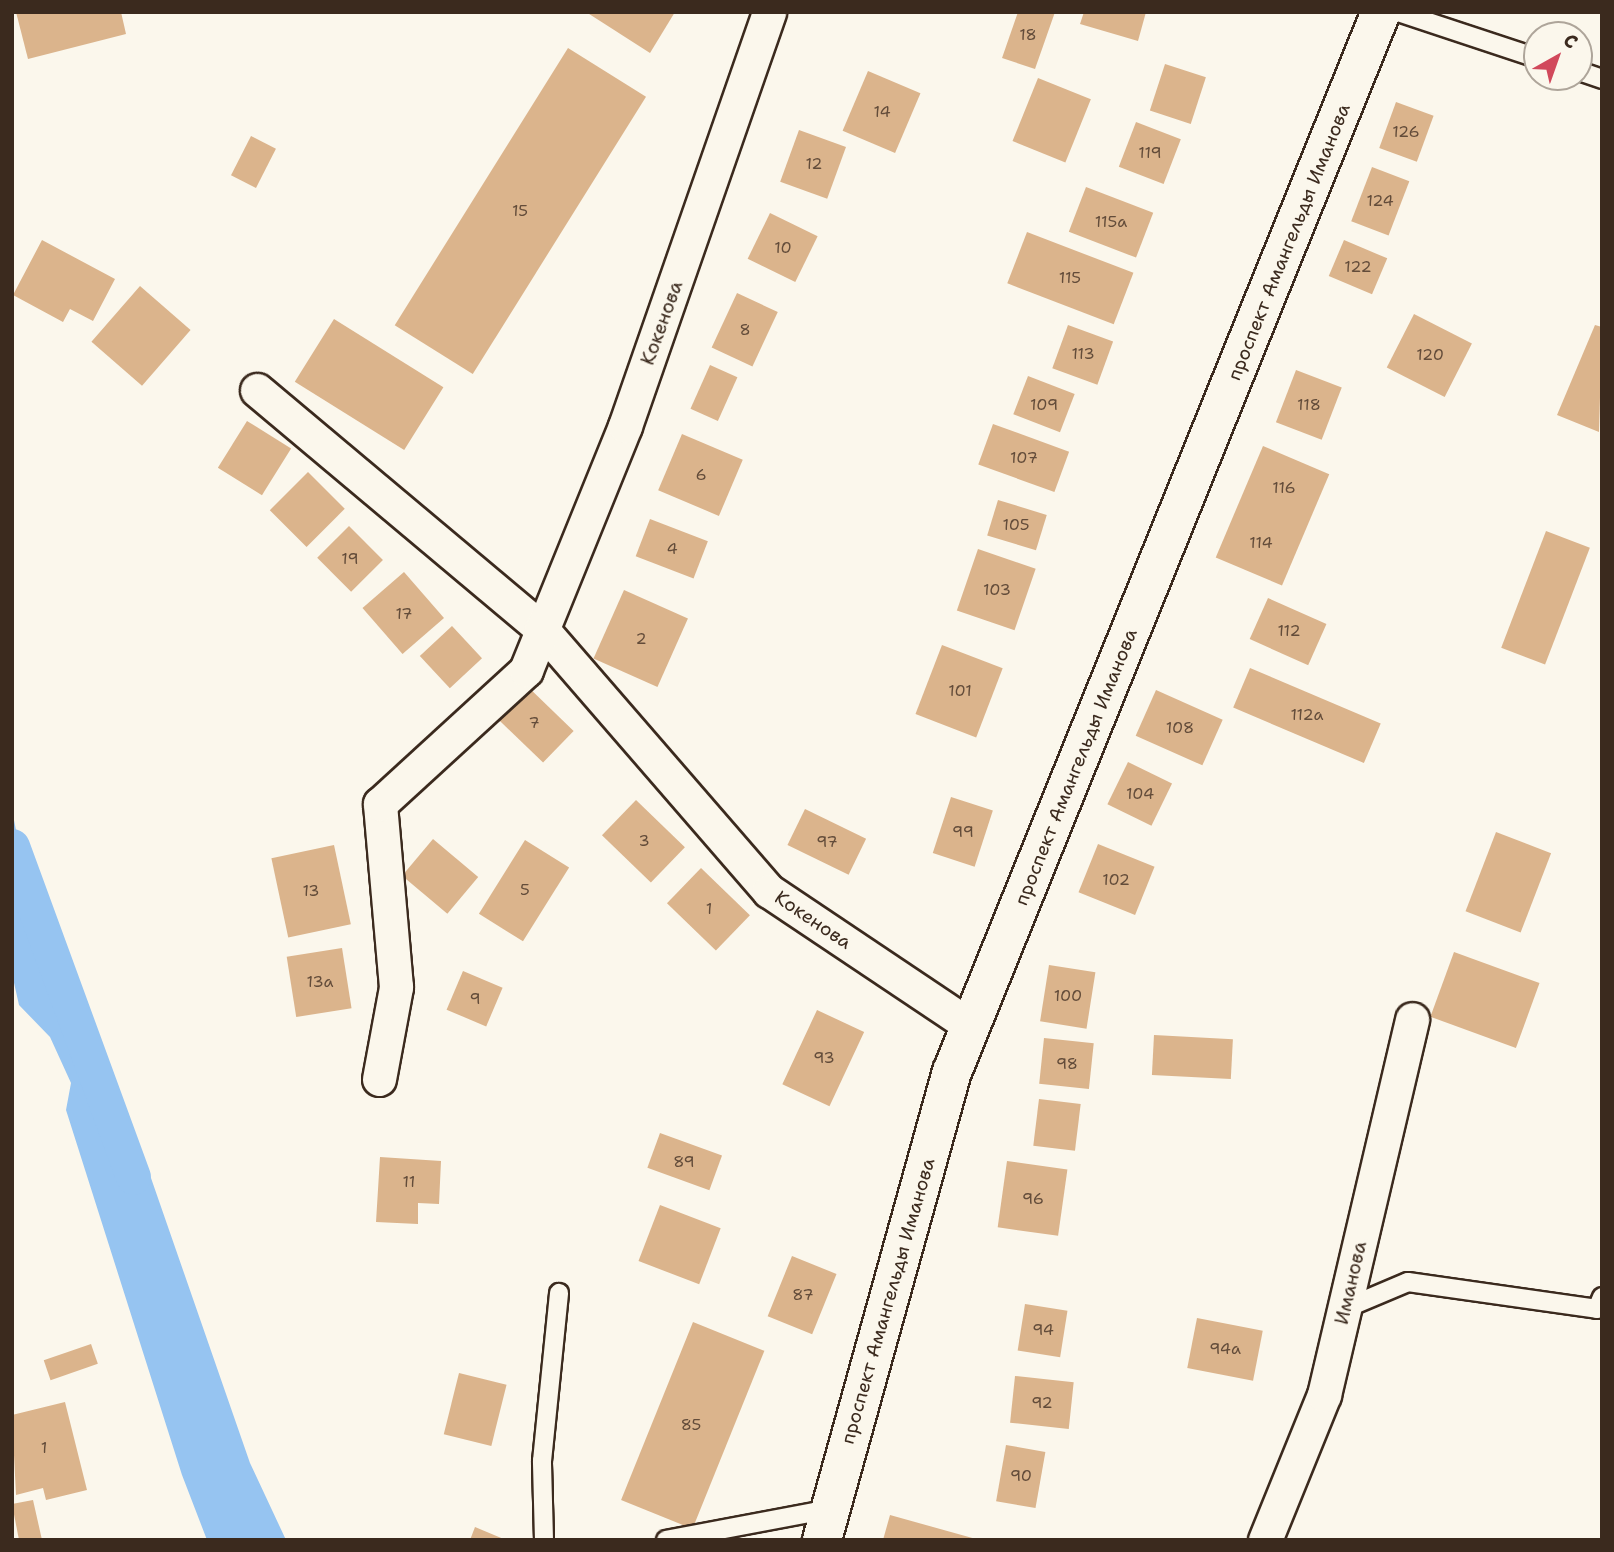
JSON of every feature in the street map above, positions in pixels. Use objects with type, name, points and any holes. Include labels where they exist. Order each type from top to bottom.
[{"type":"main road","name":"проспект Амангельды Иманова","points":[[826,1524],[952,1072],[1381,12]]},
{"type":"street","name":"Кокенова","points":[[379,1079],[396,987],[380,804],[526,670],[625,426],[769,12]]},
{"type":"street","name":"Кокенова","points":[[257,390],[541,628],[769,891],[971,1026]]},
{"type":"street","name":"Иманова","points":[[1265,1540],[1324,1395],[1412,1018]]},
{"type":"lane","points":[[1398,12],[1523,53]]},
{"type":"lane","points":[[1344,1309],[1408,1282],[1597,1309],[1602,1297]]},
{"type":"lane","points":[[544,1540],[542,1461],[559,1293]]},
{"type":"lane","points":[[666,1540],[826,1524]]},
{"type":"water","points":[[12,810],[39,945],[61,1016],[106,1119],[151,1178],[250,1463],[286,1540],[207,1540],[182,1475],[66,1110],[71,1083],[50,1037],[19,1005],[12,974]]},
{"type":"building","points":[[16,12],[121,12],[126,34],[28,59]]},
{"type":"building","points":[[586,12],[675,12],[650,53]]},
{"type":"building","points":[[1018,12],[1055,12],[1035,69],[1002,58]]},
{"type":"building","points":[[1084,12],[1146,12],[1138,41],[1080,24]]},
{"type":"building","points":[[568,48],[646,97],[473,374],[395,325]]},
{"type":"building","points":[[1165,64],[1206,77],[1191,124],[1150,111]]},
{"type":"building","points":[[868,71],[920,93],[895,153],[843,131]]},
{"type":"building","points":[[1038,78],[1091,99],[1065,162],[1013,141]]},
{"type":"building","points":[[1396,102],[1434,116],[1417,162],[1379,148]]},
{"type":"building","points":[[1136,122],[1181,139],[1164,184],[1119,167]]},
{"type":"building","points":[[799,130],[846,147],[827,199],[780,182]]},
{"type":"building","points":[[251,136],[276,149],[256,188],[231,175]]},
{"type":"building","points":[[1372,167],[1409,181],[1389,235],[1351,221]]},
{"type":"building","points":[[1086,187],[1153,213],[1136,258],[1069,232]]},
{"type":"building","points":[[770,213],[818,236],[795,282],[748,259]]},
{"type":"building","points":[[1027,232],[1133,273],[1114,324],[1007,283]]},
{"type":"building","points":[[42,240],[115,279],[93,321],[70,309],[63,322],[13,295]]},
{"type":"building","points":[[1344,240],[1387,258],[1372,294],[1329,276]]},
{"type":"building","points":[[140,286],[191,330],[142,386],[91,342]]},
{"type":"building","points":[[737,293],[778,312],[752,366],[712,347]]},
{"type":"building","points":[[1414,314],[1472,344],[1445,397],[1387,367]]},
{"type":"building","points":[[334,319],[443,387],[404,450],[295,382]]},
{"type":"building","points":[[1068,325],[1113,341],[1097,385],[1052,368]]},
{"type":"building","points":[[1595,325],[1602,327],[1599,432],[1557,415]]},
{"type":"building","points":[[710,365],[737,377],[718,421],[690,409]]},
{"type":"building","points":[[1296,370],[1342,388],[1322,440],[1276,422]]},
{"type":"building","points":[[1028,376],[1075,394],[1060,432],[1013,414]]},
{"type":"building","points":[[247,421],[291,449],[262,495],[218,468]]},
{"type":"building","points":[[993,424],[1069,452],[1054,492],[978,464]]},
{"type":"building","points":[[682,434],[743,460],[719,516],[658,490]]},
{"type":"building","points":[[1263,446],[1329,474],[1282,586],[1216,557]]},
{"type":"building","points":[[308,472],[345,509],[307,547],[270,510]]},
{"type":"building","points":[[998,500],[1047,515],[1036,550],[987,535]]},
{"type":"building","points":[[650,519],[708,541],[694,579],[636,556]]},
{"type":"building","points":[[349,526],[383,560],[351,592],[317,558]]},
{"type":"building","points":[[1546,531],[1590,548],[1545,665],[1501,648]]},
{"type":"building","points":[[978,549],[1036,569],[1015,630],[957,610]]},
{"type":"building","points":[[404,572],[444,618],[403,654],[362,608]]},
{"type":"building","points":[[624,590],[688,618],[657,687],[593,659]]},
{"type":"building","points":[[1268,598],[1326,624],[1308,665],[1250,639]]},
{"type":"building","points":[[452,626],[482,658],[450,688],[420,656]]},
{"type":"building","points":[[942,645],[1003,668],[976,737],[915,714]]},
{"type":"building","points":[[1250,668],[1381,723],[1364,763],[1233,708]]},
{"type":"building","points":[[524,683],[574,731],[543,763],[493,715]]},
{"type":"building","points":[[1156,690],[1223,720],[1202,765],[1136,736]]},
{"type":"building","points":[[1128,762],[1172,783],[1151,826],[1107,804]]},
{"type":"building","points":[[951,797],[993,811],[975,867],[933,853]]},
{"type":"building","points":[[636,800],[685,847],[651,882],[602,835]]},
{"type":"building","points":[[805,809],[866,839],[849,875],[787,845]]},
{"type":"building","points":[[1496,832],[1551,853],[1521,932],[1466,911]]},
{"type":"building","points":[[433,839],[478,877],[447,914],[402,876]]},
{"type":"building","points":[[525,840],[569,868],[523,941],[479,914]]},
{"type":"building","points":[[1098,844],[1155,867],[1135,915],[1079,892]]},
{"type":"building","points":[[334,845],[351,924],[288,938],[271,858]]},
{"type":"building","points":[[701,868],[750,915],[716,950],[667,903]]},
{"type":"building","points":[[342,948],[352,1008],[296,1017],[287,957]]},
{"type":"building","points":[[1454,952],[1540,983],[1516,1048],[1430,1017]]},
{"type":"building","points":[[1049,965],[1095,972],[1087,1029],[1040,1021]]},
{"type":"building","points":[[463,971],[503,988],[486,1026],[447,1010]]},
{"type":"building","points":[[817,1010],[864,1032],[829,1106],[782,1084]]},
{"type":"building","points":[[1154,1035],[1233,1039],[1231,1079],[1152,1075]]},
{"type":"building","points":[[1044,1038],[1094,1043],[1089,1089],[1039,1084]]},
{"type":"building","points":[[1039,1099],[1081,1104],[1075,1151],[1033,1146]]},
{"type":"building","points":[[660,1133],[722,1156],[709,1190],[647,1168]]},
{"type":"building","points":[[380,1157],[441,1161],[439,1204],[418,1203],[418,1224],[376,1222]]},
{"type":"building","points":[[1007,1161],[1067,1169],[1058,1236],[998,1227]]},
{"type":"building","points":[[660,1205],[721,1228],[699,1284],[638,1261]]},
{"type":"building","points":[[792,1256],[837,1274],[812,1334],[768,1316]]},
{"type":"building","points":[[1025,1304],[1067,1311],[1060,1357],[1018,1350]]},
{"type":"building","points":[[1197,1318],[1263,1331],[1253,1381],[1187,1368]]},
{"type":"building","points":[[693,1322],[764,1351],[692,1529],[621,1500]]},
{"type":"building","points":[[91,1344],[98,1364],[51,1380],[44,1360]]},
{"type":"building","points":[[459,1373],[507,1385],[491,1446],[444,1434]]},
{"type":"building","points":[[1015,1376],[1074,1382],[1069,1429],[1010,1423]]},
{"type":"building","points":[[65,1402],[87,1490],[46,1500],[43,1488],[16,1495],[12,1415]]},
{"type":"building","points":[[1006,1445],[1045,1452],[1035,1508],[996,1501]]},
{"type":"building","points":[[33,1500],[42,1540],[19,1540],[12,1504]]},
{"type":"building","points":[[890,1515],[976,1539],[976,1540],[883,1540]]},
{"type":"building","points":[[475,1527],[506,1540],[470,1540]]},
{"type":"waterway","points":[[12,846],[133,1177]]}]
